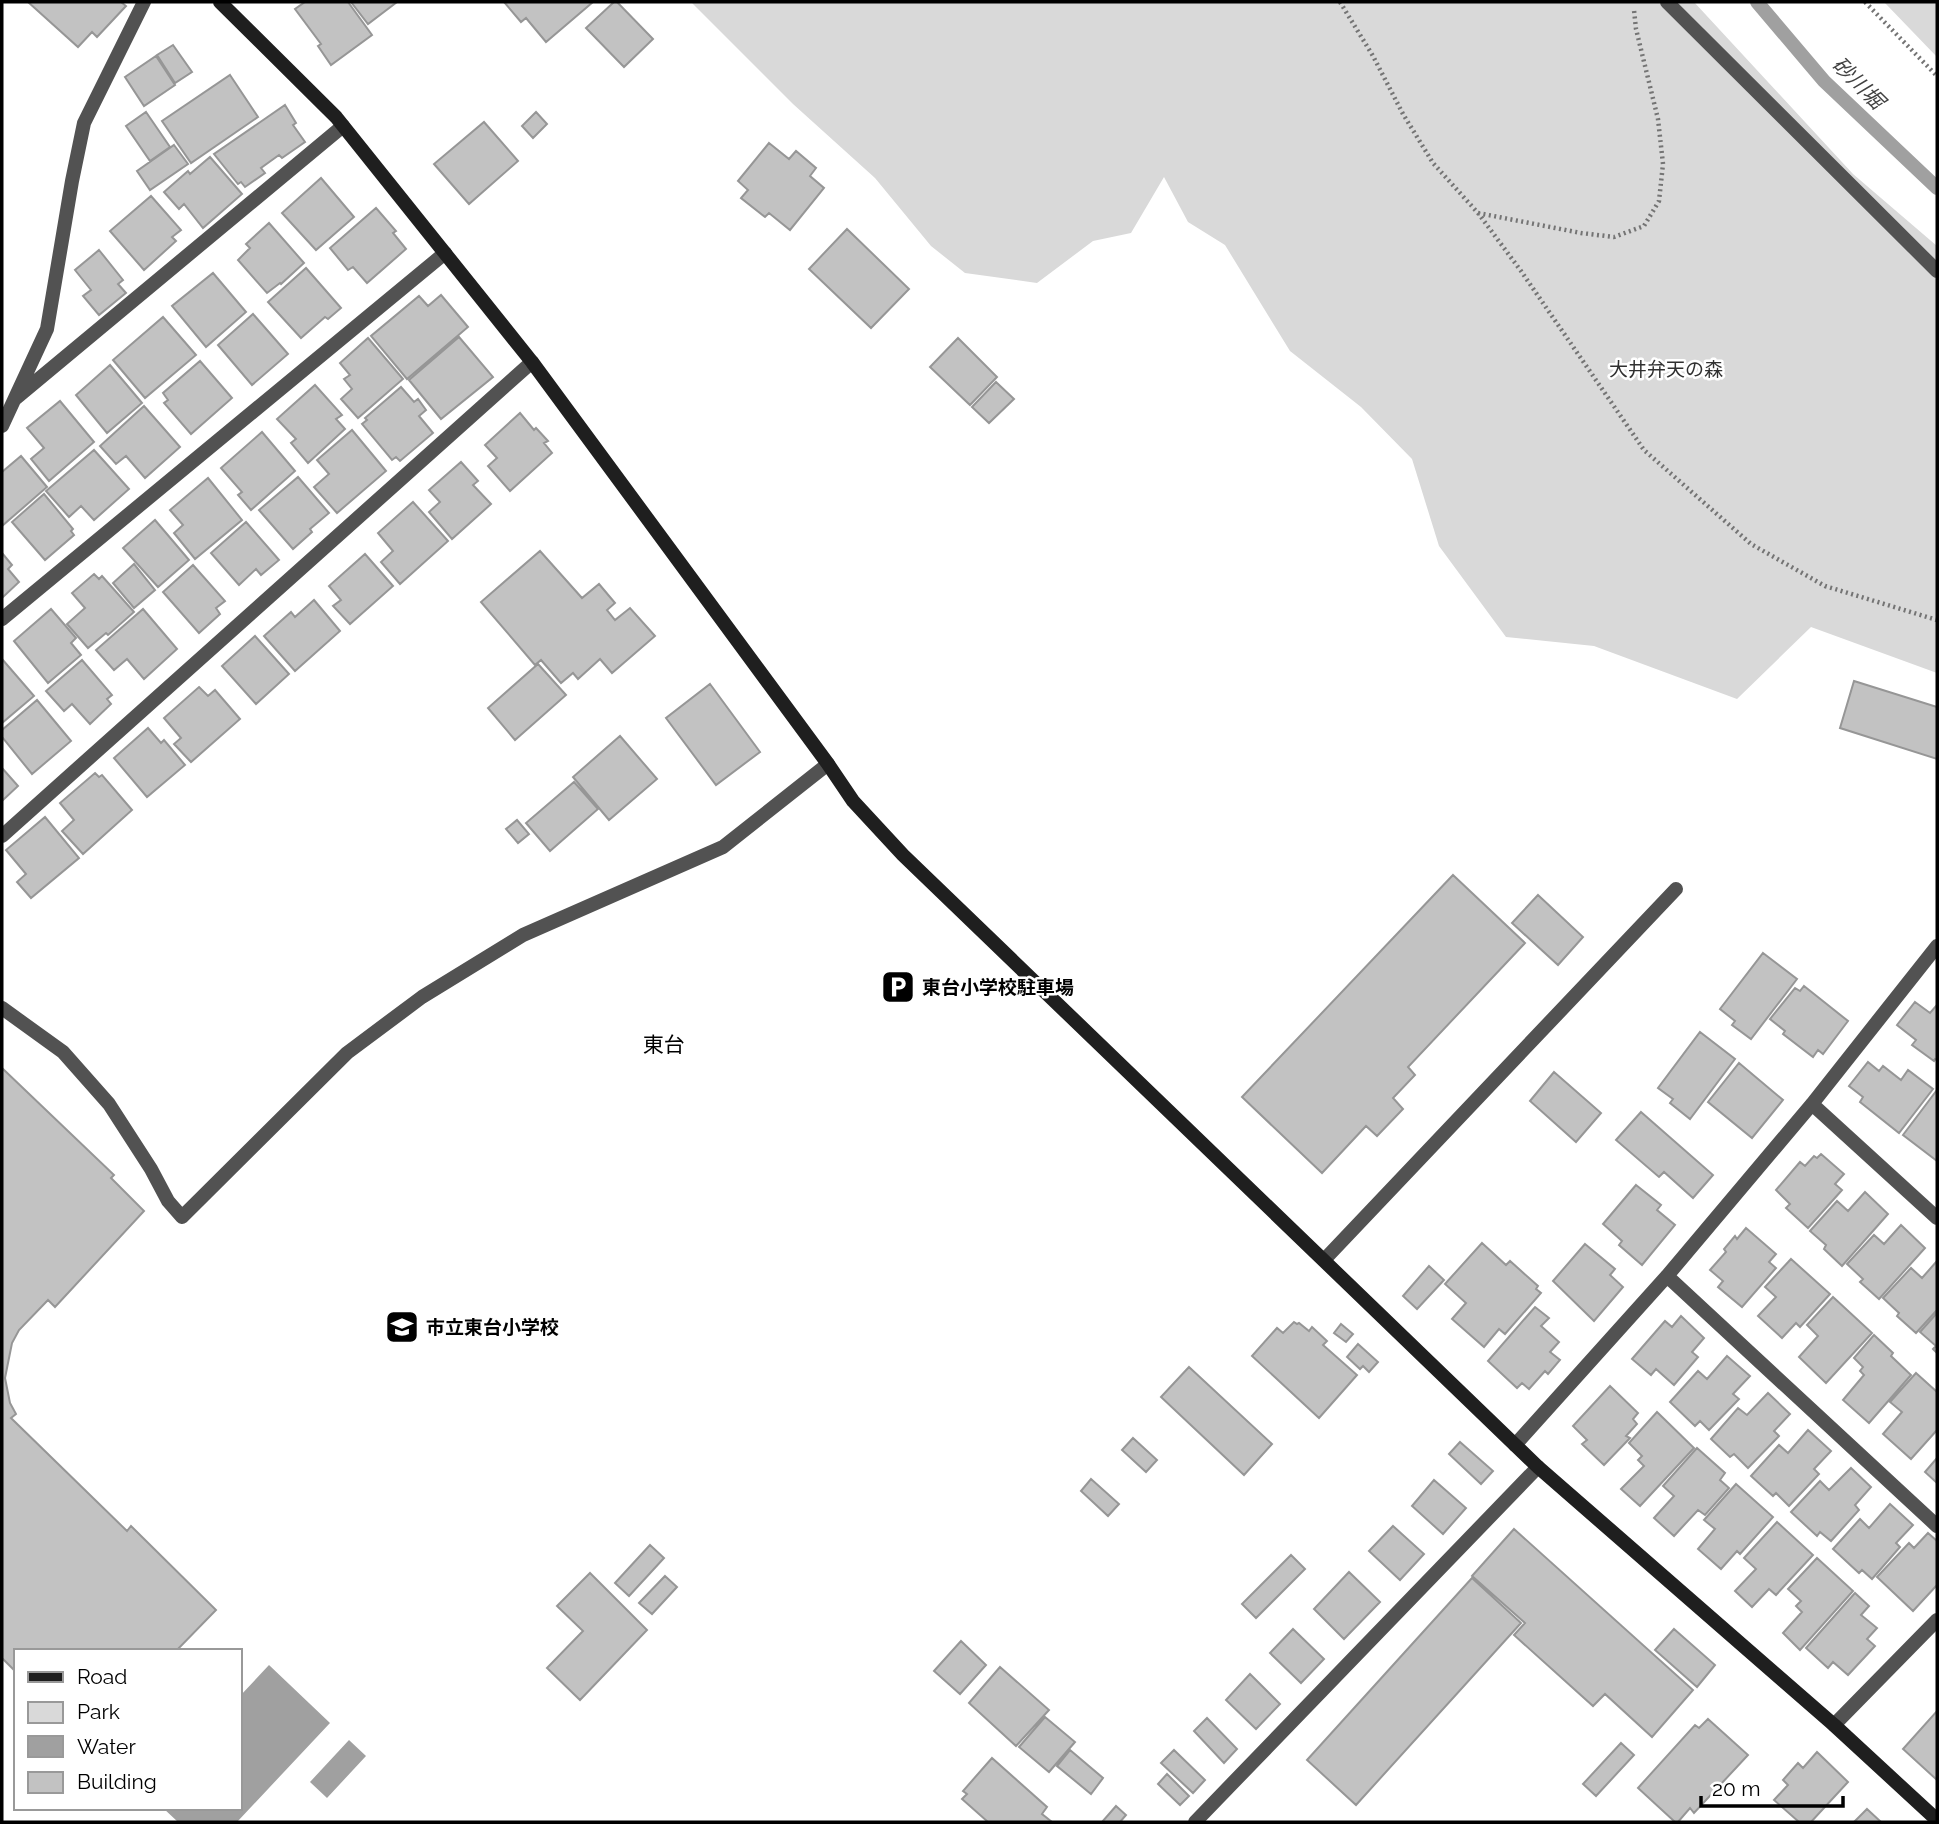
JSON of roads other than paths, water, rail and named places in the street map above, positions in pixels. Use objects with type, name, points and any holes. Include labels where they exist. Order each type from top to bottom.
[{"type":"street","points":[[2,426],[47,328],[72,181],[85,123],[144,2]]},
{"type":"street","points":[[220,2],[343,126],[445,253],[532,362],[853,801],[903,855],[1538,1467],[1835,1725],[1937,1820]]},
{"type":"street","points":[[1667,2],[1937,271]]},
{"type":"street","points":[[12,401],[343,126]]},
{"type":"street","points":[[2,619],[445,253]]},
{"type":"street","points":[[2,836],[532,362]]},
{"type":"street","points":[[2,1008],[63,1052],[108,1104],[151,1169],[167,1201],[181,1217],[347,1053],[422,997],[523,935],[723,847],[828,764]]},
{"type":"street","points":[[1324,1260],[1676,889]]},
{"type":"street","points":[[1515,1445],[1667,1276],[1812,1104],[1937,946]]},
{"type":"street","points":[[1812,1104],[1936,1212]]},
{"type":"street","points":[[1667,1276],[1937,1526]]},
{"type":"street","points":[[1195,1822],[1538,1467]]},
{"type":"street","points":[[1835,1725],[1937,1620]]},
{"type":"water","points":[[269,1665],[330,1723],[237,1822],[178,1822],[165,1810],[242,1810],[242,1694]]},
{"type":"water","points":[[349,1740],[366,1756],[327,1798],[310,1782]]},
{"type":"waterway","name":"砂川堀","points":[[1757,2],[1824,81],[1937,188]]},
{"type":"place","name":"東台小学校駐車場","points":[[898,987]]},
{"type":"place","name":"市立東台小学校","points":[[402,1327]]},
{"type":"district","name":"東台","points":[[664,1045]]},
{"type":"park label","name":"大井弁天の森","points":[[1666,369]]}]
